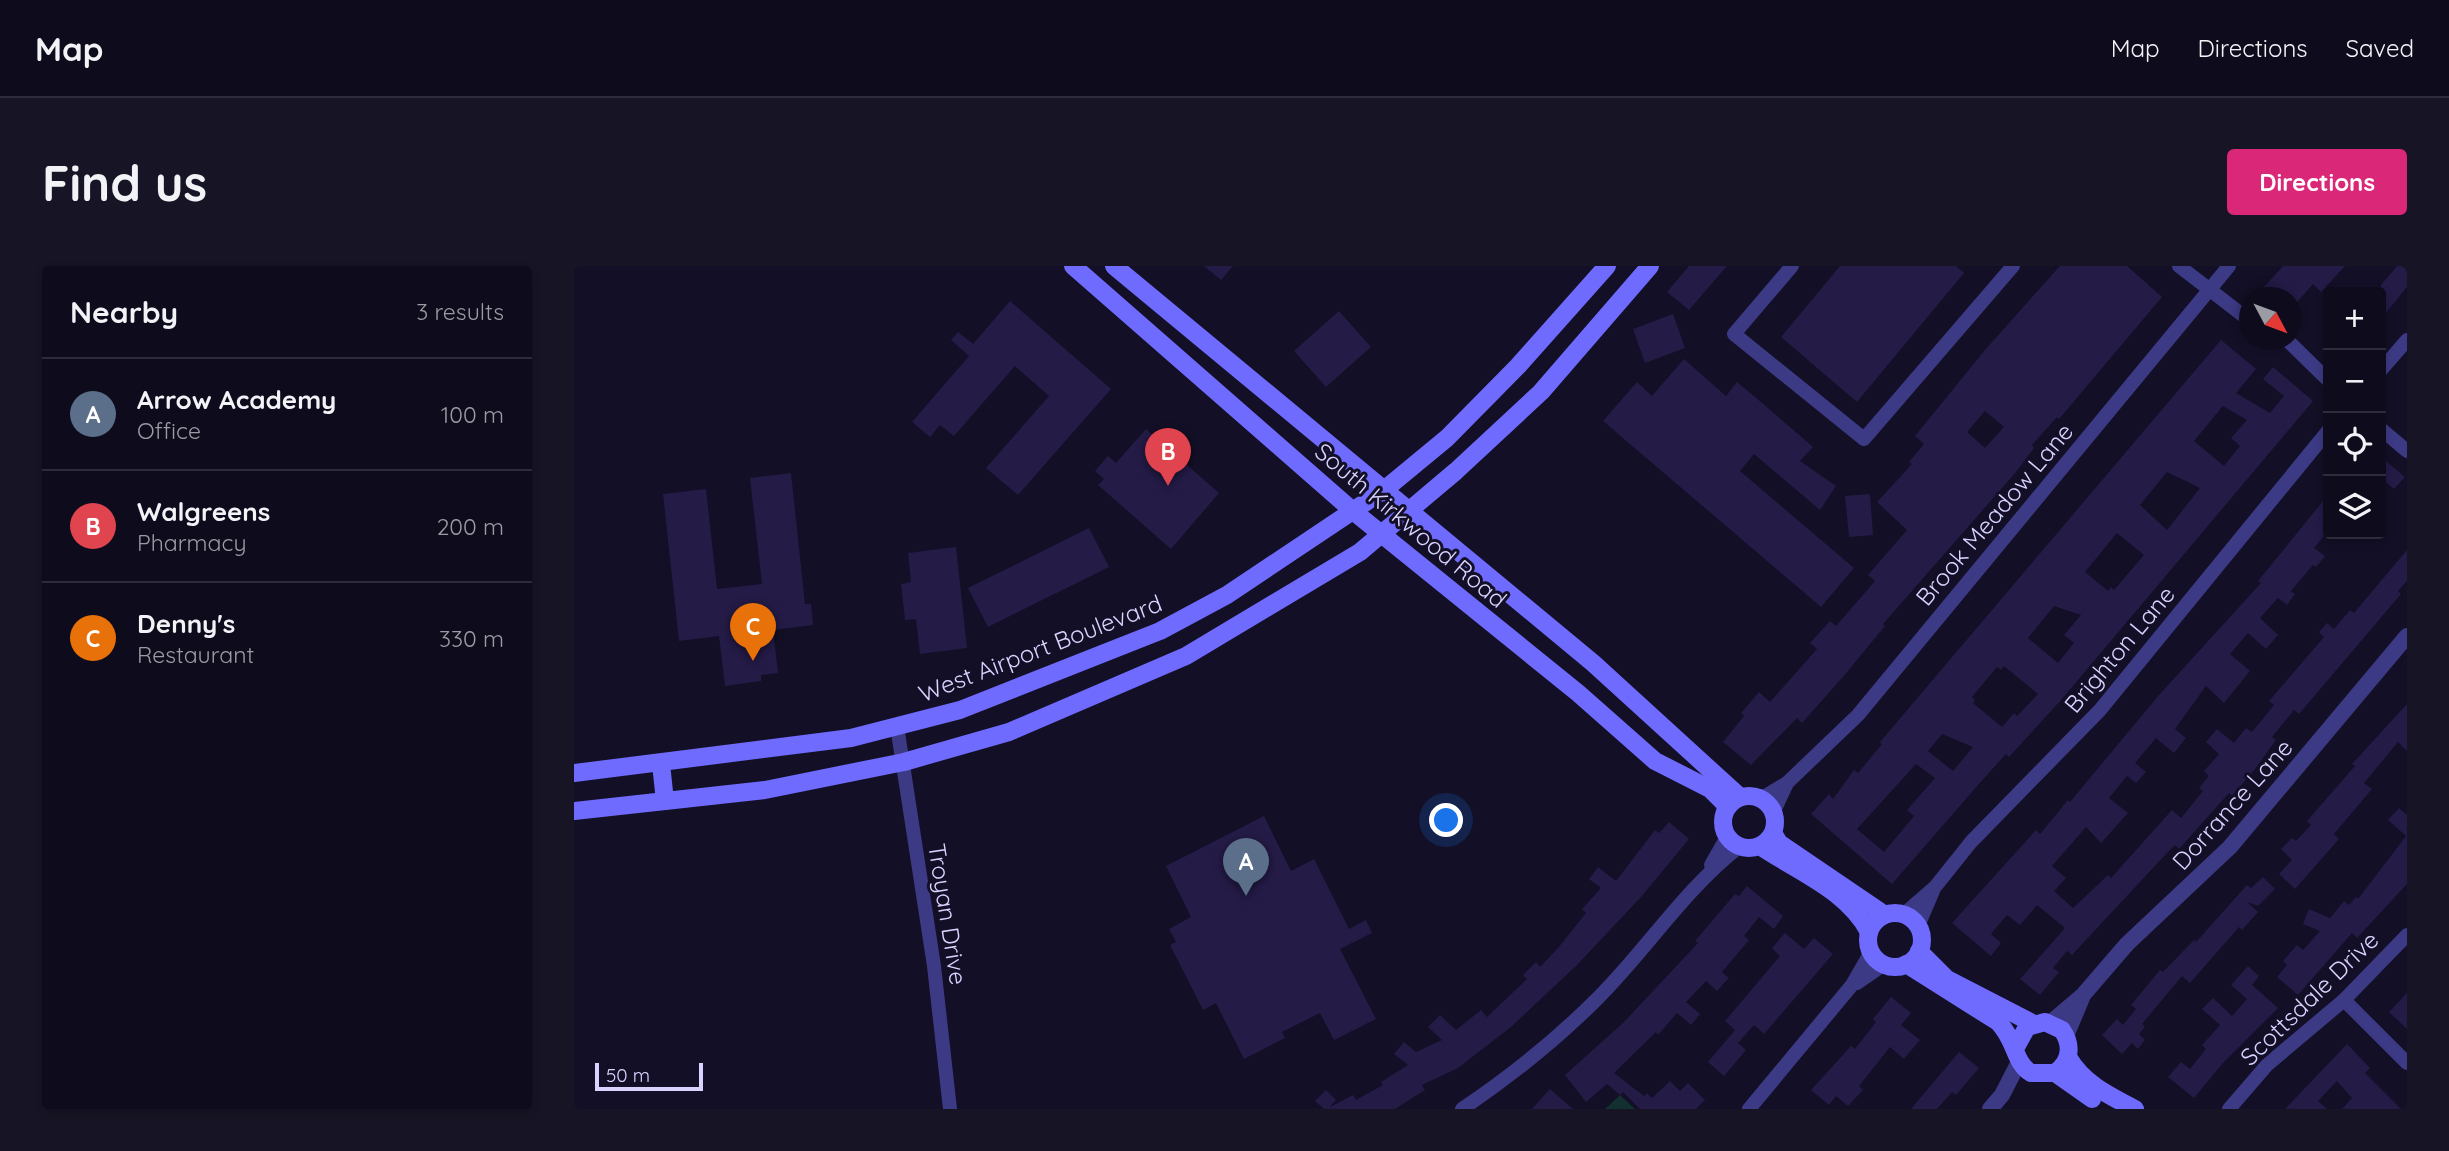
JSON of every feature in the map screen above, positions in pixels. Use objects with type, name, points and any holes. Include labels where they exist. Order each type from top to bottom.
[{"type":"main road","name":"South Kirkwood Road","points":[[1073,266],[1380,534],[1578,693],[1655,761],[1734,802]]},
{"type":"main road","name":"South Kirkwood Road","points":[[1114,266],[1593,663],[1734,802]]},
{"type":"main road","name":"West Airport Boulevard","points":[[574,774],[852,738],[960,710],[1127,646],[1227,595],[1384,490],[1447,438],[1571,310],[1606,266]]},
{"type":"main road","points":[[574,811],[765,790],[904,762],[1009,732],[1186,656],[1237,628],[1360,552],[1457,471],[1541,392],[1650,266]]},
{"type":"main road","points":[[1168,350],[1188,327]]},
{"type":"main road","points":[[1127,646],[1142,676]]},
{"type":"main road","points":[[662,764],[665,801]]},
{"type":"main road","points":[[1767,840],[1768,805],[1734,802],[1723,822],[1733,842],[1767,840],[1779,843],[1885,915],[1911,920],[1922,943],[1919,951],[1906,964]]},
{"type":"main road","points":[[1767,840],[1860,914],[1869,932]]},
{"type":"main road","points":[[1885,915],[1873,924],[1867,941],[1877,959],[1906,964],[1998,1022],[2010,1034],[2022,1060],[2055,1073],[2112,1109]]},
{"type":"main road","points":[[1919,951],[1947,979],[2067,1036],[2068,1057],[2077,1073],[2135,1109]]},
{"type":"main road","points":[[2022,1060],[2021,1032],[2042,1023]]},
{"type":"main road","points":[[2055,1073],[2068,1057]]},
{"type":"street","points":[[1792,266],[1734,334],[1864,439],[2013,266]]},
{"type":"street","points":[[2179,266],[2239,313]]},
{"type":"street","name":"Brook Meadow Lane","points":[[1768,805],[1787,783],[1858,715],[2229,266]]},
{"type":"street","points":[[2386,364],[2407,340]]},
{"type":"street","points":[[2297,350],[2323,375]]},
{"type":"street","points":[[2386,433],[2407,451]]},
{"type":"street","name":"Brighton Lane","points":[[1911,920],[1971,842],[2100,710],[2323,437]]},
{"type":"street","name":"Dorrance Lane","points":[[2042,1023],[2083,995],[2127,944],[2230,847],[2407,636]]},
{"type":"street","name":"Troyan Drive","points":[[897,726],[934,966],[950,1109]]},
{"type":"street","points":[[1462,1109],[1519,1070],[1599,998],[1733,842]]},
{"type":"street","name":"Scottsdale Drive","points":[[2229,1109],[2267,1065],[2344,1000],[2407,935]]},
{"type":"street","points":[[1749,1109],[1852,985],[1877,959]]},
{"type":"street","name":"Dorrance Lane","points":[[2067,1036],[2083,995]]},
{"type":"street","points":[[2344,1000],[2407,1063]]},
{"type":"street","points":[[1990,1109],[2002,1096],[2022,1060]]},
{"type":"street","name":"Scottsdale Drive","points":[[2237,1109],[2244,1094]]},
{"type":"green space","points":[[1620,1095],[1635,1109],[1605,1109]]},
{"type":"building","points":[[1204,266],[1233,266],[1221,280]]},
{"type":"building","points":[[1689,266],[1727,266],[1689,310],[1667,292]]},
{"type":"building","points":[[1840,266],[1956,266],[1964,273],[1857,402],[1781,337]]},
{"type":"building","points":[[2060,266],[2127,266],[2162,297],[2059,419],[2057,417],[2032,445],[2034,448],[2016,472],[1883,624],[1885,626],[1842,678],[1802,723],[1797,718],[1751,765],[1723,742],[1744,716],[1741,713],[1759,692],[1770,702],[1817,649],[1810,643],[1830,621],[1836,626],[1875,581],[1868,575],[1907,530],[1877,502],[1912,464],[1909,462],[1924,444],[1915,436],[1985,350]],"holes":[[[1985,411],[2004,427],[1985,448],[1967,432]]]},
{"type":"building","points":[[2283,266],[2345,266],[2321,292],[2313,284],[2302,297],[2302,287],[2264,287]]},
{"type":"building","points":[[2397,266],[2407,266],[2407,287],[2386,313],[2386,287],[2381,285]]},
{"type":"building","points":[[1010,301],[1111,389],[1018,495],[986,468],[1049,396],[1015,366],[954,436],[940,425],[930,437],[912,422],[969,356],[951,340],[958,332],[973,344]]},
{"type":"building","points":[[1339,311],[1371,347],[1326,387],[1294,351]]},
{"type":"building","points":[[1673,314],[1685,348],[1645,363],[1633,329]]},
{"type":"building","points":[[2221,340],[2256,369],[2236,393],[2270,413],[2284,396],[2263,379],[2273,367],[2313,401],[2062,699],[2009,757],[2006,754],[1892,884],[1811,814],[1829,794],[1833,799],[1854,770],[1858,773],[1882,744],[1880,742]],"holes":[[[2223,406],[2247,420],[2231,438],[2240,446],[2224,466],[2194,441]],[[2167,472],[2200,488],[2167,530],[2140,505]],[[2117,533],[2144,555],[2114,590],[2111,587],[2108,591],[2085,572]],[[2054,606],[2081,615],[2064,635],[2074,643],[2058,663],[2028,638]],[[2004,666],[2038,694],[2017,716],[2014,713],[2002,727],[1973,703],[1975,700],[1972,697],[1997,667],[2001,670]],[[1942,734],[1973,747],[1953,771],[1928,751]],[[1916,764],[1935,778],[1907,810],[1914,816],[1884,852],[1857,829]]]},
{"type":"building","points":[[1684,359],[1726,396],[1737,382],[1761,402],[1813,447],[1800,461],[1836,486],[1820,510],[1754,454],[1740,471],[1854,568],[1821,607],[1603,421],[1637,382],[1652,396]]},
{"type":"building","points":[[1146,429],[1219,493],[1171,549],[1098,485],[1104,479],[1095,471],[1108,456],[1116,463]]},
{"type":"building","points":[[2386,461],[2405,477],[2394,489],[2386,482]]},
{"type":"building","points":[[791,473],[805,604],[811,604],[813,625],[773,630],[778,673],[761,675],[761,681],[725,686],[719,636],[679,641],[663,494],[706,489],[717,589],[762,584],[750,478]]},
{"type":"building","points":[[1870,494],[1873,535],[1849,537],[1845,496]]},
{"type":"building","points":[[2323,501],[2323,537],[2314,548],[2325,556],[2316,567],[2313,565],[2291,591],[2295,594],[2287,605],[2278,598],[2260,618],[2278,635],[2266,649],[2248,633],[2230,654],[2250,671],[2224,703],[2206,686],[2175,729],[2186,738],[2174,753],[2156,738],[2135,763],[2146,772],[2136,783],[2127,776],[2109,798],[2128,813],[2101,843],[2086,827],[2052,866],[2066,878],[2054,891],[2073,908],[2108,875],[2111,878],[2172,810],[2181,818],[2203,791],[2199,788],[2209,776],[2204,771],[2219,754],[2206,742],[2217,729],[2234,743],[2246,728],[2252,732],[2274,705],[2269,701],[2324,637],[2319,632],[2327,623],[2334,629],[2350,610],[2354,613],[2407,550],[2407,581],[2398,591],[2401,594],[2299,714],[2294,710],[2272,737],[2276,740],[2232,796],[2229,793],[2179,849],[2175,845],[2072,955],[2067,951],[2053,968],[2059,972],[2040,995],[2020,979],[2065,928],[2037,905],[2020,925],[2007,915],[1991,934],[2001,943],[1991,956],[1952,923],[2036,830],[2040,834],[2068,800],[2070,802],[2159,695],[2261,583],[2258,581]]},
{"type":"building","points":[[1089,528],[1109,567],[988,627],[968,588]]},
{"type":"building","points":[[956,547],[967,648],[920,654],[916,619],[905,620],[901,584],[911,582],[908,553]]},
{"type":"building","points":[[2407,704],[2407,751],[2398,742],[2364,783],[2372,789],[2334,834],[2339,839],[2295,889],[2279,874],[2292,860],[2281,849],[2292,838],[2296,841],[2311,825],[2307,821],[2355,766],[2352,764]]},
{"type":"building","points":[[2399,808],[2407,815],[2407,884],[2357,938],[2352,933],[2298,995],[2277,977],[2287,965],[2283,961],[2297,945],[2303,950],[2320,931],[2303,924],[2309,909],[2330,918],[2344,901],[2349,905],[2356,897],[2358,899],[2406,836],[2388,820]]},
{"type":"building","points":[[1264,816],[1291,871],[1314,859],[1349,929],[1366,920],[1372,933],[1340,949],[1376,1019],[1334,1040],[1320,1013],[1282,1032],[1285,1038],[1244,1059],[1216,1003],[1203,1010],[1170,945],[1176,942],[1169,929],[1191,917],[1166,866]]},
{"type":"building","points":[[1669,822],[1689,839],[1641,897],[1577,965],[1511,1027],[1458,1068],[1422,1085],[1425,1090],[1395,1109],[1324,1109],[1315,1101],[1326,1090],[1336,1100],[1330,1107],[1353,1095],[1356,1100],[1383,1085],[1381,1082],[1408,1065],[1394,1054],[1404,1042],[1416,1052],[1442,1040],[1428,1027],[1440,1015],[1456,1030],[1481,1010],[1487,1017],[1527,979],[1523,975],[1536,962],[1540,967],[1586,913],[1582,909],[1601,888],[1589,879],[1598,867],[1616,881],[1655,830],[1659,833]]},
{"type":"building","points":[[2263,877],[2275,889],[2258,906],[2247,902],[2258,912],[2242,930],[2239,927],[2190,983],[2182,976],[2142,1024],[2145,1027],[2139,1034],[2145,1040],[2138,1049],[2132,1043],[2122,1054],[2102,1035],[2117,1019],[2123,1025],[2136,1009],[2131,1005],[2160,970],[2163,972],[2194,940],[2196,942],[2247,885],[2251,888]]},
{"type":"building","points":[[1747,886],[1783,916],[1774,929],[1759,917],[1744,936],[1749,940],[1722,972],[1729,978],[1717,991],[1706,981],[1686,1002],[1700,1014],[1691,1025],[1677,1013],[1658,1035],[1656,1032],[1614,1073],[1644,1096],[1647,1093],[1652,1098],[1670,1081],[1680,1091],[1688,1083],[1705,1100],[1696,1109],[1640,1109],[1623,1092],[1620,1095],[1607,1084],[1586,1102],[1565,1075],[1623,1023],[1698,943],[1695,941],[1735,894],[1739,896]]},
{"type":"building","points":[[1785,933],[1804,949],[1814,938],[1833,954],[1764,1034],[1754,1025],[1738,1043],[1746,1050],[1724,1076],[1708,1062],[1735,1030],[1725,1021],[1780,956],[1772,948]]},
{"type":"building","points":[[2248,966],[2259,976],[2252,985],[2278,1008],[2222,1064],[2194,1098],[2168,1077],[2181,1062],[2190,1069],[2206,1049],[2202,1045],[2220,1025],[2202,1009],[2213,998],[2232,1016],[2247,999],[2231,985]]},
{"type":"building","points":[[2407,993],[2407,1029],[2389,1012]]},
{"type":"building","points":[[1891,997],[1911,1013],[1901,1025],[1920,1040],[1904,1059],[1890,1047],[1859,1086],[1863,1090],[1848,1106],[1836,1096],[1829,1105],[1811,1090],[1851,1046],[1855,1049],[1876,1022],[1873,1019]]},
{"type":"building","points":[[2347,1044],[2370,1068],[2365,1073],[2401,1109],[2342,1109],[2352,1098],[2337,1081],[2318,1101],[2327,1109],[2285,1109]]},
{"type":"building","points":[[1959,1052],[1979,1068],[1956,1095],[1952,1092],[1937,1109],[1911,1109]]},
{"type":"building","points":[[1550,1089],[1573,1109],[1532,1109]]},
{"type":"place","name":"Walgreens","points":[[1168,486]]},
{"type":"place","name":"Denny's","points":[[753,661]]},
{"type":"place","name":"Arrow Academy","points":[[1246,896]]}]
